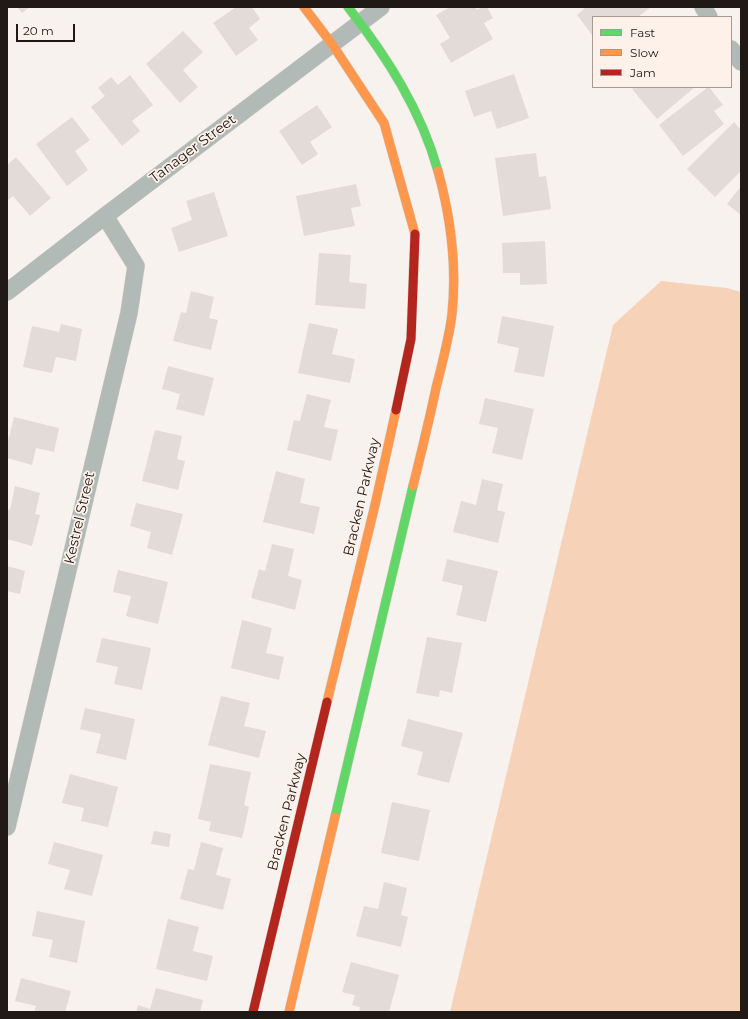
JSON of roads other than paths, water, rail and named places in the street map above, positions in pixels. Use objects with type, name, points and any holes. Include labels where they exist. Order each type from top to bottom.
[{"type":"street","name":"Bracken Parkway","points":[[253,1012],[375,505],[412,340],[416,234],[384,124],[332,44],[304,7]]},
{"type":"street","points":[[289,1012],[446,348],[452,308],[453,268],[451,230],[443,186],[424,127],[400,80],[348,7]]},
{"type":"street","name":"Tanager Street","points":[[7,292],[381,7]]},
{"type":"street","points":[[703,7],[708,16]]},
{"type":"street","points":[[732,50],[741,62]]},
{"type":"street","name":"Kestrel Street","points":[[7,827],[129,313],[136,266],[105,216]]}]
